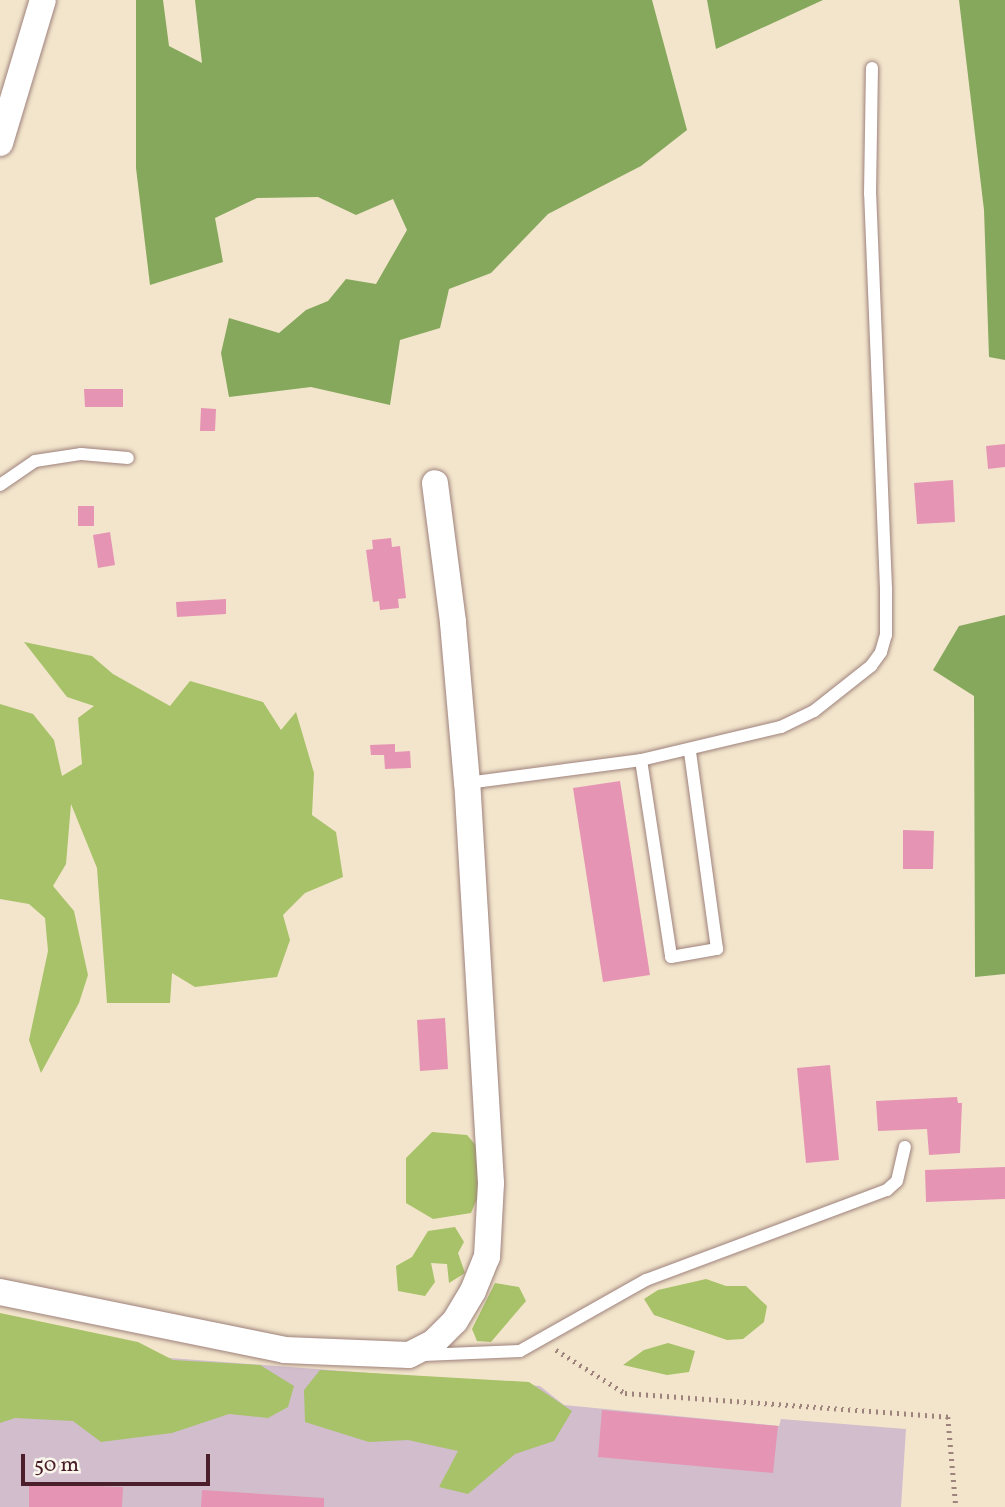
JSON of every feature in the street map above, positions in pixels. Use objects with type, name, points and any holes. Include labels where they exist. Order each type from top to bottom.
[{"type":"street","points":[[0,143],[43,0]]},
{"type":"street","points":[[0,1292],[284,1350],[409,1355],[433,1343],[467,1301],[487,1257],[491,1223],[467,783],[453,622],[435,483]]},
{"type":"lane","points":[[467,783],[642,761],[781,727],[814,711],[871,666],[886,635],[870,194],[872,68]]},
{"type":"lane","points":[[0,485],[35,461],[81,454],[128,458]]},
{"type":"lane","points":[[642,761],[671,957],[717,949],[690,751]]},
{"type":"lane","points":[[409,1355],[499,1355],[541,1341],[668,1270],[887,1190],[900,1174],[905,1147]]},
{"type":"path","points":[[541,1341],[625,1393],[948,1417],[956,1507]]},
{"type":"shaded area","points":[[0,1345],[540,1386],[564,1405],[779,1426],[781,1419],[906,1429],[901,1507],[0,1507]]},
{"type":"green space","points":[[136,0],[163,0],[169,46],[202,63],[195,0],[652,0],[687,130],[641,166],[548,214],[491,273],[449,289],[440,328],[400,340],[390,405],[311,387],[229,397],[221,353],[229,318],[279,333],[306,310],[328,301],[346,279],[376,284],[407,230],[393,199],[356,215],[318,197],[257,198],[215,218],[223,262],[150,285],[136,168]]},
{"type":"green space","points":[[707,0],[823,0],[716,49]]},
{"type":"green space","points":[[959,0],[1005,0],[1005,360],[989,357],[984,210]]},
{"type":"green space","points":[[1005,615],[1005,974],[975,977],[974,696],[933,670],[959,626]]},
{"type":"green space","points":[[24,642],[92,656],[113,674],[170,706],[190,681],[263,702],[281,730],[296,712],[314,773],[312,815],[336,832],[343,877],[305,893],[283,915],[290,940],[277,977],[195,987],[172,973],[170,1003],[107,1003],[97,868],[71,804],[66,864],[53,886],[74,911],[88,975],[79,1003],[41,1073],[29,1040],[48,951],[45,918],[29,904],[0,899],[0,704],[33,714],[54,740],[62,776],[82,764],[78,718],[94,706],[67,697]]},
{"type":"green space","points":[[432,1132],[467,1135],[479,1149],[482,1187],[471,1213],[433,1219],[406,1203],[406,1158]]},
{"type":"green space","points":[[455,1227],[464,1242],[458,1253],[465,1273],[449,1283],[447,1264],[431,1263],[435,1282],[425,1296],[398,1291],[396,1266],[412,1257],[428,1231]]},
{"type":"green space","points":[[706,1279],[726,1286],[746,1286],[767,1306],[764,1322],[743,1339],[727,1340],[654,1315],[644,1299],[658,1290]]},
{"type":"green space","points":[[495,1283],[519,1287],[526,1301],[491,1342],[477,1341],[472,1329]]},
{"type":"green space","points":[[0,1313],[138,1342],[173,1360],[260,1365],[294,1386],[288,1407],[268,1418],[229,1414],[172,1433],[101,1442],[73,1421],[15,1418],[0,1423]]},
{"type":"green space","points":[[668,1343],[695,1351],[689,1372],[667,1375],[623,1365],[644,1350]]},
{"type":"green space","points":[[320,1370],[529,1382],[572,1411],[554,1441],[515,1454],[468,1494],[439,1487],[458,1451],[408,1440],[369,1442],[305,1422],[304,1390]]},
{"type":"building","points":[[84,389],[123,389],[123,407],[85,407]]},
{"type":"building","points":[[201,408],[216,409],[215,431],[200,431]]},
{"type":"building","points":[[1005,444],[1005,467],[988,469],[986,446]]},
{"type":"building","points":[[953,480],[955,522],[917,524],[914,483]]},
{"type":"building","points":[[78,506],[94,506],[94,526],[78,526]]},
{"type":"building","points":[[110,532],[115,565],[98,568],[93,535]]},
{"type":"building","points":[[391,538],[392,547],[400,546],[406,598],[398,599],[399,608],[380,610],[379,601],[373,602],[366,550],[373,549],[372,540]]},
{"type":"building","points":[[226,599],[226,614],[177,617],[176,602]]},
{"type":"building","points":[[395,744],[395,752],[410,751],[411,768],[385,769],[384,755],[371,755],[370,745]]},
{"type":"building","points":[[620,781],[650,975],[603,982],[573,788]]},
{"type":"building","points":[[903,830],[934,831],[933,869],[903,869]]},
{"type":"building","points":[[445,1018],[448,1069],[420,1071],[417,1020]]},
{"type":"building","points":[[830,1065],[839,1160],[806,1163],[797,1068]]},
{"type":"building","points":[[957,1097],[958,1103],[962,1103],[960,1153],[929,1155],[927,1129],[878,1131],[876,1101]]},
{"type":"building","points":[[1005,1167],[1005,1199],[926,1202],[925,1170]]},
{"type":"building","points":[[602,1410],[778,1426],[773,1473],[598,1457]]},
{"type":"building","points":[[29,1484],[123,1487],[122,1507],[29,1507]]},
{"type":"building","points":[[202,1490],[324,1498],[324,1507],[201,1507]]}]
